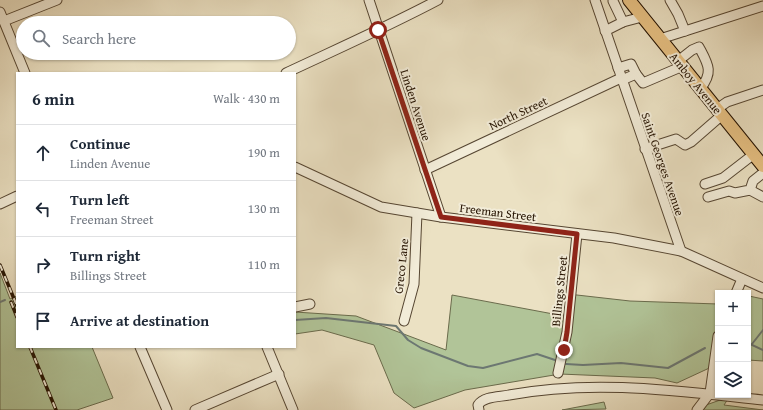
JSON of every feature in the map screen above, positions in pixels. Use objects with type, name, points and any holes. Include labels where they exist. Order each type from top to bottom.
[{"type":"main road","name":"Amboy Avenue","points":[[629,0],[763,166]]},
{"type":"street","points":[[17,16],[57,0]]},
{"type":"street","name":"Linden Avenue","points":[[369,0],[441,217]]},
{"type":"street","points":[[288,72],[438,0]]},
{"type":"street","points":[[595,1],[613,0],[623,22]]},
{"type":"street","points":[[670,0],[685,31]]},
{"type":"street","name":"Saint Georges Avenue","points":[[595,1],[681,251]]},
{"type":"street","points":[[660,39],[763,6]]},
{"type":"street","points":[[0,12],[16,51]]},
{"type":"street","points":[[4,21],[16,16]]},
{"type":"street","points":[[605,31],[623,22],[642,17]]},
{"type":"street","points":[[618,68],[631,64],[643,83],[681,64],[692,50],[699,47],[709,68],[706,82],[700,89]]},
{"type":"street","points":[[20,60],[25,72]]},
{"type":"street","name":"North Street","points":[[425,170],[621,79],[636,74]]},
{"type":"street","points":[[645,149],[676,139],[686,145],[691,142],[727,102],[763,90]]},
{"type":"street","points":[[705,184],[723,178],[754,154]]},
{"type":"street","name":"Freeman Street","points":[[296,167],[381,207],[441,217],[614,238],[681,251]]},
{"type":"street","points":[[750,190],[753,181],[763,173]]},
{"type":"street","points":[[723,178],[729,191]]},
{"type":"street","points":[[708,197],[729,191],[735,193],[750,190],[763,197]]},
{"type":"street","points":[[0,204],[16,196]]},
{"type":"street","name":"Greco Lane","points":[[404,321],[414,284],[417,213]]},
{"type":"street","name":"Billings Street","points":[[558,373],[567,332],[577,234]]},
{"type":"street","points":[[681,251],[763,288]]},
{"type":"street","points":[[737,290],[742,279]]},
{"type":"street","points":[[296,307],[310,304]]},
{"type":"street","points":[[140,348],[167,410]]},
{"type":"street","points":[[267,348],[293,410]]},
{"type":"street","points":[[697,410],[709,395],[715,356]]},
{"type":"street","points":[[195,410],[279,374]]},
{"type":"street","points":[[479,410],[478,405],[486,399],[557,387],[657,388],[686,390],[709,395],[763,400]]},
{"type":"green space","points":[[0,273],[10,299],[16,296],[16,348],[92,348],[113,398],[77,410],[0,410]]},
{"type":"green space","points":[[568,294],[630,301],[715,304],[715,365],[677,383],[655,378],[560,374],[465,390],[414,408],[394,393],[374,345],[322,330],[296,334],[296,312],[356,316],[446,350],[452,295],[564,316]]},
{"type":"green space","points":[[751,296],[763,299],[763,361],[751,360]]},
{"type":"green space","points":[[723,399],[728,399],[724,405],[763,410],[703,410],[706,405]]},
{"type":"green space","points":[[604,402],[606,409],[562,410]]},
{"type":"waterway","points":[[0,302],[5,300]]},
{"type":"waterway","points":[[296,320],[326,318],[396,326],[408,340],[421,348],[468,366],[483,368],[537,354],[555,360]]},
{"type":"waterway","points":[[752,344],[763,330]]},
{"type":"waterway","points":[[751,344],[763,350]]},
{"type":"waterway","points":[[566,364],[583,365],[621,363],[668,368],[705,348]]},
{"type":"railway","points":[[0,265],[16,304]]},
{"type":"railway","points":[[11,302],[16,314]]},
{"type":"railway","points":[[30,348],[56,410]]},
{"type":"route","points":[[378,30],[441,217],[577,234],[564,350]]}]
